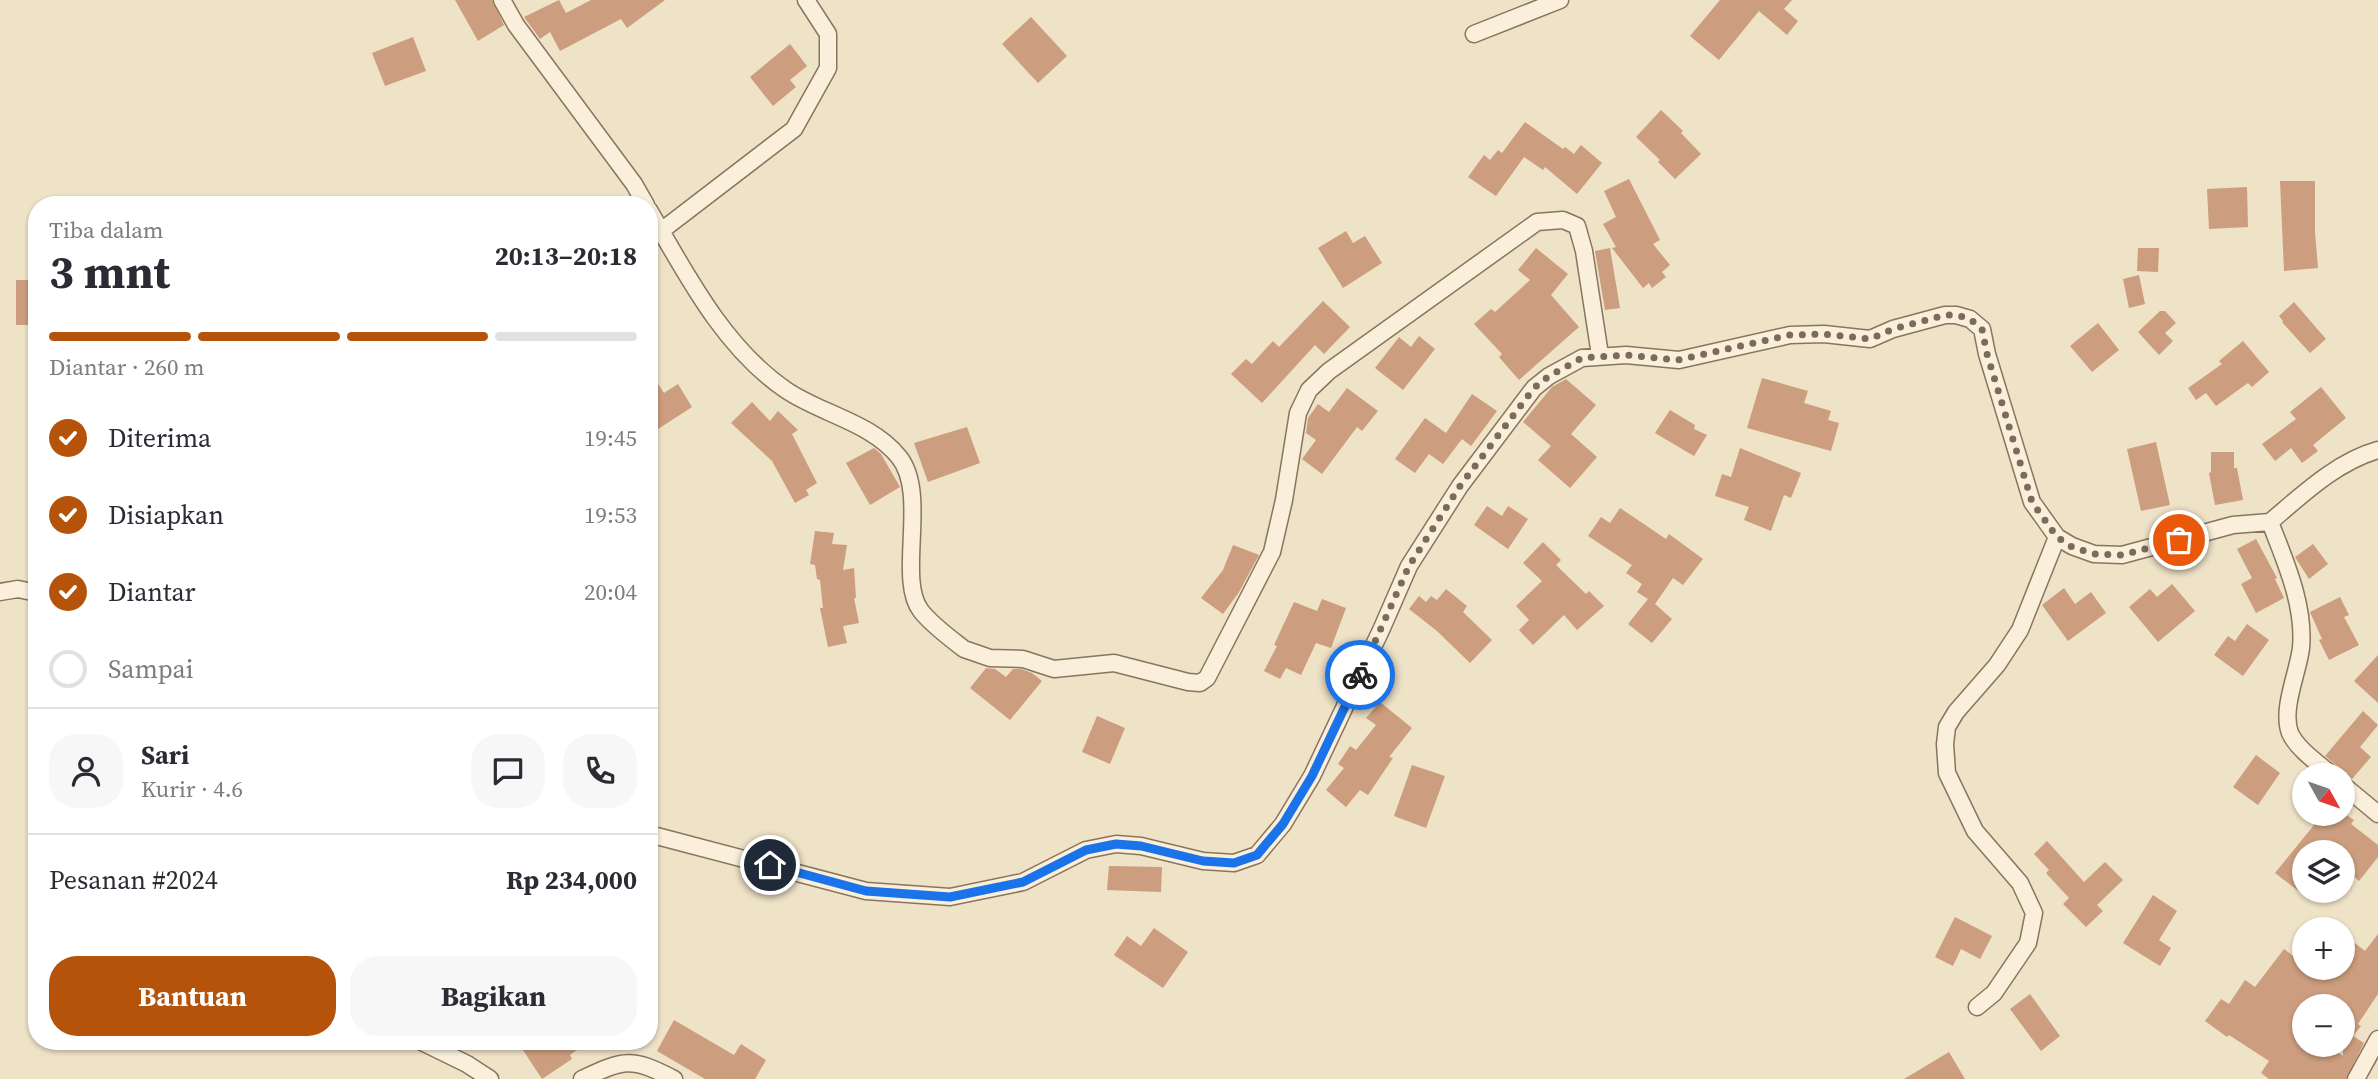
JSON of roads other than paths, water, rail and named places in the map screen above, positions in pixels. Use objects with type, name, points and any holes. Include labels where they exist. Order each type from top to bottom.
[{"type":"street","points":[[502,0],[516,25],[641,196]]},
{"type":"street","points":[[661,231],[794,129],[828,68],[828,34],[806,0]]},
{"type":"street","points":[[1474,34],[1560,0]]},
{"type":"street","points":[[658,226],[700,299],[759,371],[789,392],[883,440],[899,457],[909,473],[912,584],[919,609],[973,654],[990,658],[1023,659],[1054,669],[1114,663],[1188,682],[1200,683],[1207,678],[1272,551],[1284,500],[1298,413],[1308,390],[1329,371],[1537,222],[1563,220],[1577,226],[1584,251],[1600,355]]},
{"type":"street","points":[[658,836],[866,891],[950,897],[1023,882],[1086,850],[1116,844],[1141,846],[1203,861],[1234,863],[1257,855],[1283,824],[1312,776],[1409,566],[1460,486],[1534,388],[1549,376],[1582,358],[1626,355],[1678,360],[1790,335],[1824,334],[1870,339],[1893,329],[1945,315],[1963,316],[1982,329],[1987,354],[2032,502],[2057,537],[2072,547],[2094,554],[2122,555],[2233,525],[2270,522],[2312,487],[2360,456],[2378,450]]},
{"type":"street","points":[[2270,522],[2288,570],[2300,617],[2301,648],[2292,682],[2287,721],[2291,735],[2320,763]]},
{"type":"street","points":[[1977,1007],[1994,992],[2028,943],[2034,913],[2020,883],[1975,831],[1947,773],[1947,727],[1956,712],[1997,665],[2020,629],[2057,537]]},
{"type":"street","points":[[0,592],[19,589],[28,591]]},
{"type":"street","points":[[2356,796],[2378,814]]},
{"type":"street","points":[[2356,1079],[2378,1040]]},
{"type":"street","points":[[439,1050],[490,1079]]},
{"type":"street","points":[[582,1079],[612,1065],[633,1062],[645,1064],[674,1079]]}]
